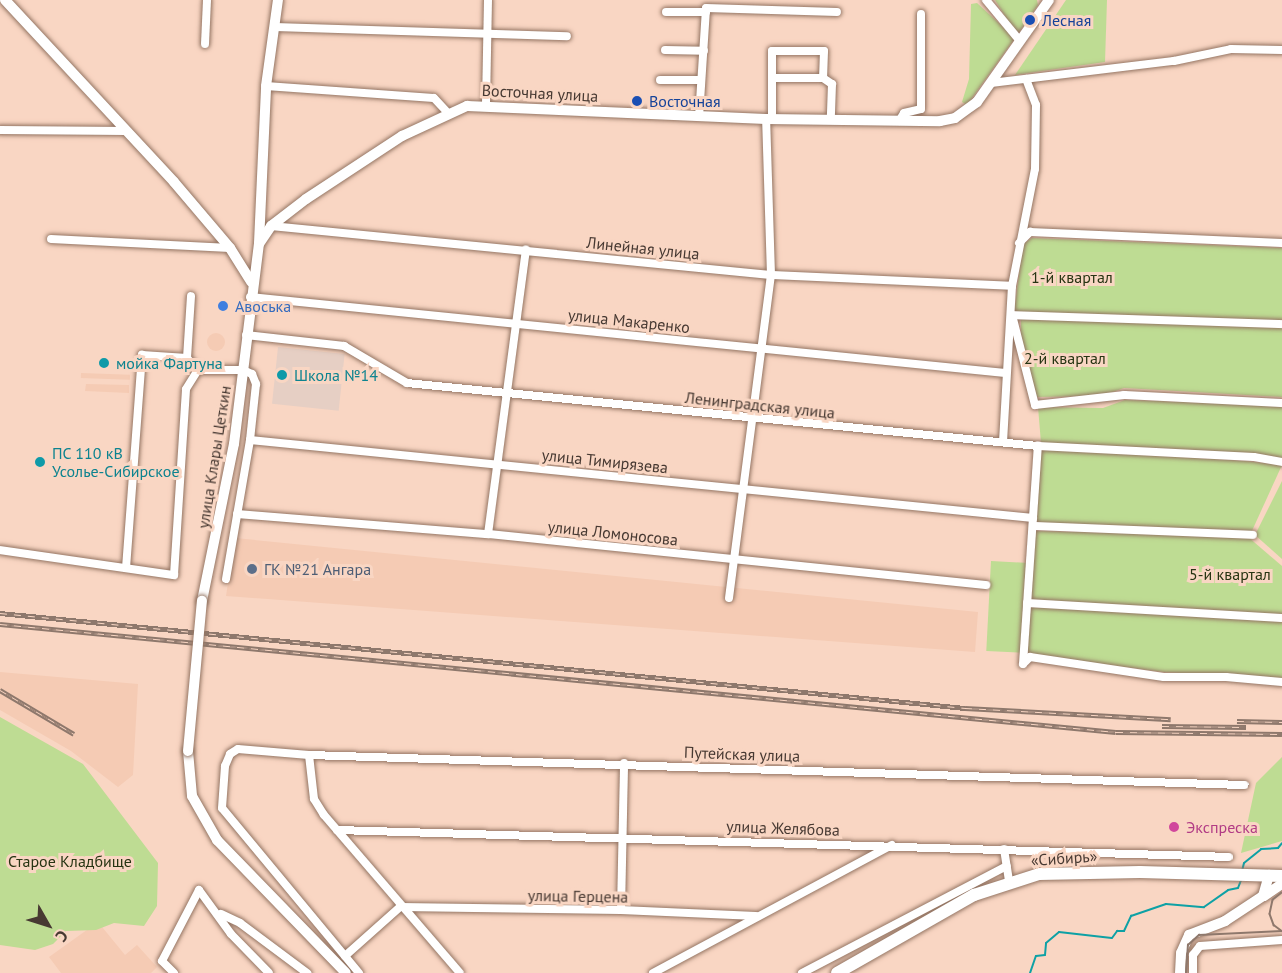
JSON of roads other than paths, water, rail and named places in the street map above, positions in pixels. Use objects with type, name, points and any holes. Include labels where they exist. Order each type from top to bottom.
[{"type":"main road","name":"«Сибирь»","points":[[837,973],[974,895],[1009,881],[1069,871],[1276,875]]},
{"type":"street","points":[[5,0],[128,131],[230,248],[251,282]]},
{"type":"street","points":[[205,44],[207,0]]},
{"type":"street","points":[[259,243],[266,86],[278,0]]},
{"type":"street","points":[[486,104],[488,0]]},
{"type":"street","points":[[986,0],[1020,41]]},
{"type":"street","name":"Восточная улица","points":[[251,282],[259,243],[272,226],[402,136],[447,112],[486,104],[699,117],[899,121],[955,118],[968,111],[991,83],[1049,0]]},
{"type":"street","points":[[699,117],[706,8],[837,12]]},
{"type":"street","points":[[666,12],[706,12]]},
{"type":"street","points":[[899,121],[904,113],[921,109],[921,14]]},
{"type":"street","points":[[275,27],[567,36]]},
{"type":"street","points":[[991,83],[1174,61],[1231,49],[1282,50]]},
{"type":"street","points":[[665,51],[704,51]]},
{"type":"street","points":[[729,598],[771,275],[769,119],[772,51],[824,51],[823,78]]},
{"type":"street","points":[[772,78],[823,78],[832,84],[831,120]]},
{"type":"street","points":[[1003,442],[1005,373],[1012,315],[1012,286],[1035,169],[1036,105],[1026,79]]},
{"type":"street","points":[[660,80],[701,80]]},
{"type":"street","points":[[266,86],[435,98],[447,112]]},
{"type":"street","points":[[0,130],[128,131]]},
{"type":"street","name":"Линейная улица","points":[[272,226],[771,275],[1012,286]]},
{"type":"street","points":[[1019,243],[1030,232],[1282,243]]},
{"type":"street","points":[[51,239],[230,248]]},
{"type":"street","points":[[488,534],[525,250]]},
{"type":"street","name":"улица Клары Цеткин","points":[[251,282],[243,370],[226,488],[202,601],[188,751],[192,796],[217,840],[346,973]]},
{"type":"street","points":[[0,550],[126,568],[142,355],[187,358],[191,296]]},
{"type":"street","name":"улица Макаренко","points":[[250,297],[1005,373]]},
{"type":"street","points":[[1012,315],[1282,324]]},
{"type":"street","points":[[1012,315],[1035,405],[1124,395],[1282,403]]},
{"type":"street","name":"Ленинградская улица","points":[[246,335],[344,346],[407,383],[1038,446],[1254,457],[1282,462]]},
{"type":"street","name":"улица Клары Цеткин","points":[[126,568],[174,575],[186,389],[198,370],[187,358]]},
{"type":"street","points":[[198,370],[243,370],[252,374],[256,384],[250,440],[226,579]]},
{"type":"street","name":"улица Тимирязева","points":[[250,440],[744,489],[1033,522],[1253,535]]},
{"type":"street","points":[[1038,446],[1023,664],[1030,657],[1164,677],[1282,682]]},
{"type":"street","name":"улица Ломоносова","points":[[237,514],[488,534],[986,585]]},
{"type":"street","points":[[1027,603],[1282,618]]},
{"type":"street","name":"Путейская улица","points":[[345,956],[222,808],[225,766],[230,754],[238,749],[309,755],[624,763],[1245,785]]},
{"type":"street","points":[[309,755],[314,800],[400,908],[460,973]]},
{"type":"street","points":[[621,910],[624,763]]},
{"type":"street","name":"улица Желябова","points":[[337,830],[893,845],[1229,857]]},
{"type":"street","points":[[653,973],[756,916],[893,845]]},
{"type":"street","points":[[1004,849],[1009,881]]},
{"type":"street","points":[[802,973],[1007,866]]},
{"type":"street","points":[[1263,896],[1276,875]]},
{"type":"street","points":[[1180,973],[1180,953],[1189,935],[1225,921],[1282,884]]},
{"type":"street","points":[[174,973],[162,961],[199,890],[220,914],[231,934],[269,973]]},
{"type":"street","points":[[359,973],[345,956],[400,908]]},
{"type":"street","name":"улица Герцена","points":[[400,908],[621,910],[756,916]]},
{"type":"street","points":[[220,914],[240,923],[307,973]]},
{"type":"street","points":[[1193,973],[1193,955],[1200,946],[1282,940]]},
{"type":"waterway","points":[[1242,871],[1244,863],[1261,849],[1278,848],[1282,843]]},
{"type":"waterway","points":[[1030,973],[1036,956],[1045,955],[1046,943],[1059,932],[1112,938],[1117,931],[1124,931],[1131,916],[1166,904],[1204,907],[1228,890],[1238,888],[1241,880]]},
{"type":"tram line","points":[[1282,893],[1273,900],[1270,914],[1274,925],[1282,931]]},
{"type":"tram line","points":[[1186,973],[1188,945],[1199,935],[1282,931]]},
{"type":"railway","points":[[0,613],[965,708],[1171,719]]},
{"type":"railway","points":[[0,624],[1116,732],[1282,734]]},
{"type":"railway","points":[[0,690],[74,734]]},
{"type":"railway","points":[[1237,721],[1282,722]]},
{"type":"railway","points":[[1162,726],[1246,727]]},
{"type":"place","name":"Лесная","points":[[1030,20]]},
{"type":"place","name":"Восточная","points":[[637,101]]},
{"type":"place","name":"Авоська","points":[[223,306]]},
{"type":"place","name":"мойка Фартуна","points":[[104,363]]},
{"type":"place","name":"Школа №14","points":[[282,375]]},
{"type":"place","name":"ПС 110 кВ Усолье-Сибирское","points":[[40,462]]},
{"type":"place","name":"ГК №21 Ангара","points":[[252,569]]},
{"type":"place","name":"Экспреска","points":[[1174,827]]},
{"type":"park label","name":"1-й квартал","points":[[1072,277]]},
{"type":"park label","name":"2-й квартал","points":[[1065,358]]},
{"type":"park label","name":"5-й квартал","points":[[1230,574]]},
{"type":"park label","name":"Старое Кладбище","points":[[70,861]]}]
